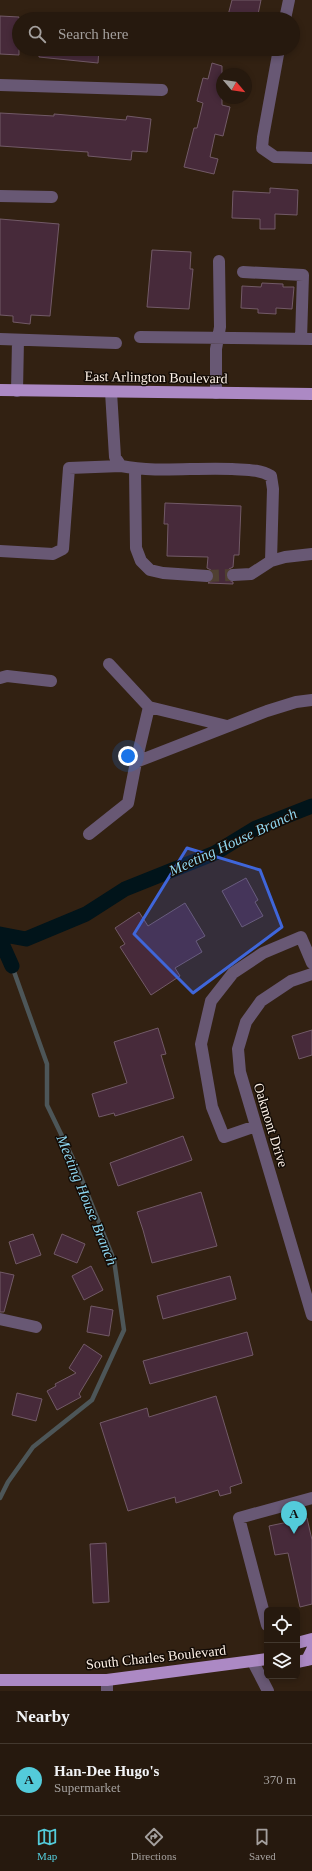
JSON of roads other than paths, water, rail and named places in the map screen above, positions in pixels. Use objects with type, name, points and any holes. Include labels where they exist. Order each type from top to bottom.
[{"type":"main road","name":"East Arlington Boulevard","points":[[0,390],[312,394]]},
{"type":"main road","points":[[300,1642],[312,1639]]},
{"type":"main road","name":"South Charles Boulevard","points":[[0,1680],[107,1685],[264,1660]]},
{"type":"street","points":[[286,12],[289,0]]},
{"type":"street","points":[[277,56],[262,137],[262,148],[275,157],[312,158]]},
{"type":"street","points":[[0,85],[162,90]]},
{"type":"street","points":[[0,196],[52,197]]},
{"type":"street","points":[[216,393],[217,338],[220,327],[219,261]]},
{"type":"street","points":[[140,337],[307,339],[303,275],[243,272]]},
{"type":"street","points":[[0,339],[116,342]]},
{"type":"street","points":[[17,391],[18,340]]},
{"type":"street","points":[[111,392],[115,457],[121,466]]},
{"type":"street","points":[[0,551],[53,554],[63,549],[69,468],[121,466],[136,469],[211,468],[255,470],[271,476],[273,489],[271,561]]},
{"type":"street","points":[[136,469],[136,548],[141,561],[150,570],[163,573],[207,576]]},
{"type":"street","points":[[233,575],[251,574],[271,561],[285,557],[312,554]]},
{"type":"street","points":[[109,664],[149,707],[227,726]]},
{"type":"street","points":[[0,678],[7,676],[51,680]]},
{"type":"street","points":[[136,762],[227,726],[296,702],[312,700]]},
{"type":"street","points":[[89,834],[128,803],[149,707]]},
{"type":"street","points":[[256,1126],[224,1137],[212,1107],[201,1044],[210,1001],[233,973],[263,953],[301,937],[312,963]]},
{"type":"street","name":"Oakmont Drive","points":[[312,974],[291,981],[261,1001],[246,1022],[238,1049],[240,1072],[312,1315]]},
{"type":"street","points":[[0,1319],[36,1327]]},
{"type":"street","points":[[264,1614],[239,1518],[312,1498]]},
{"type":"street","points":[[252,1662],[268,1691]]},
{"type":"waterway","name":"Meeting House Branch","points":[[0,934],[26,939],[86,914],[125,889],[215,853],[256,828],[312,806]]},
{"type":"waterway","name":"Meeting House Branch","points":[[0,939],[12,966]]},
{"type":"waterway","name":"Meeting House Branch","points":[[0,1498],[8,1482],[33,1447],[92,1400],[124,1330],[114,1260],[76,1165],[47,1105],[47,1064],[12,966]]},
{"type":"tunnel","points":[[207,576],[233,575]]},
{"type":"place","name":"Han-Dee Hugo's","points":[[294,1534]]}]
